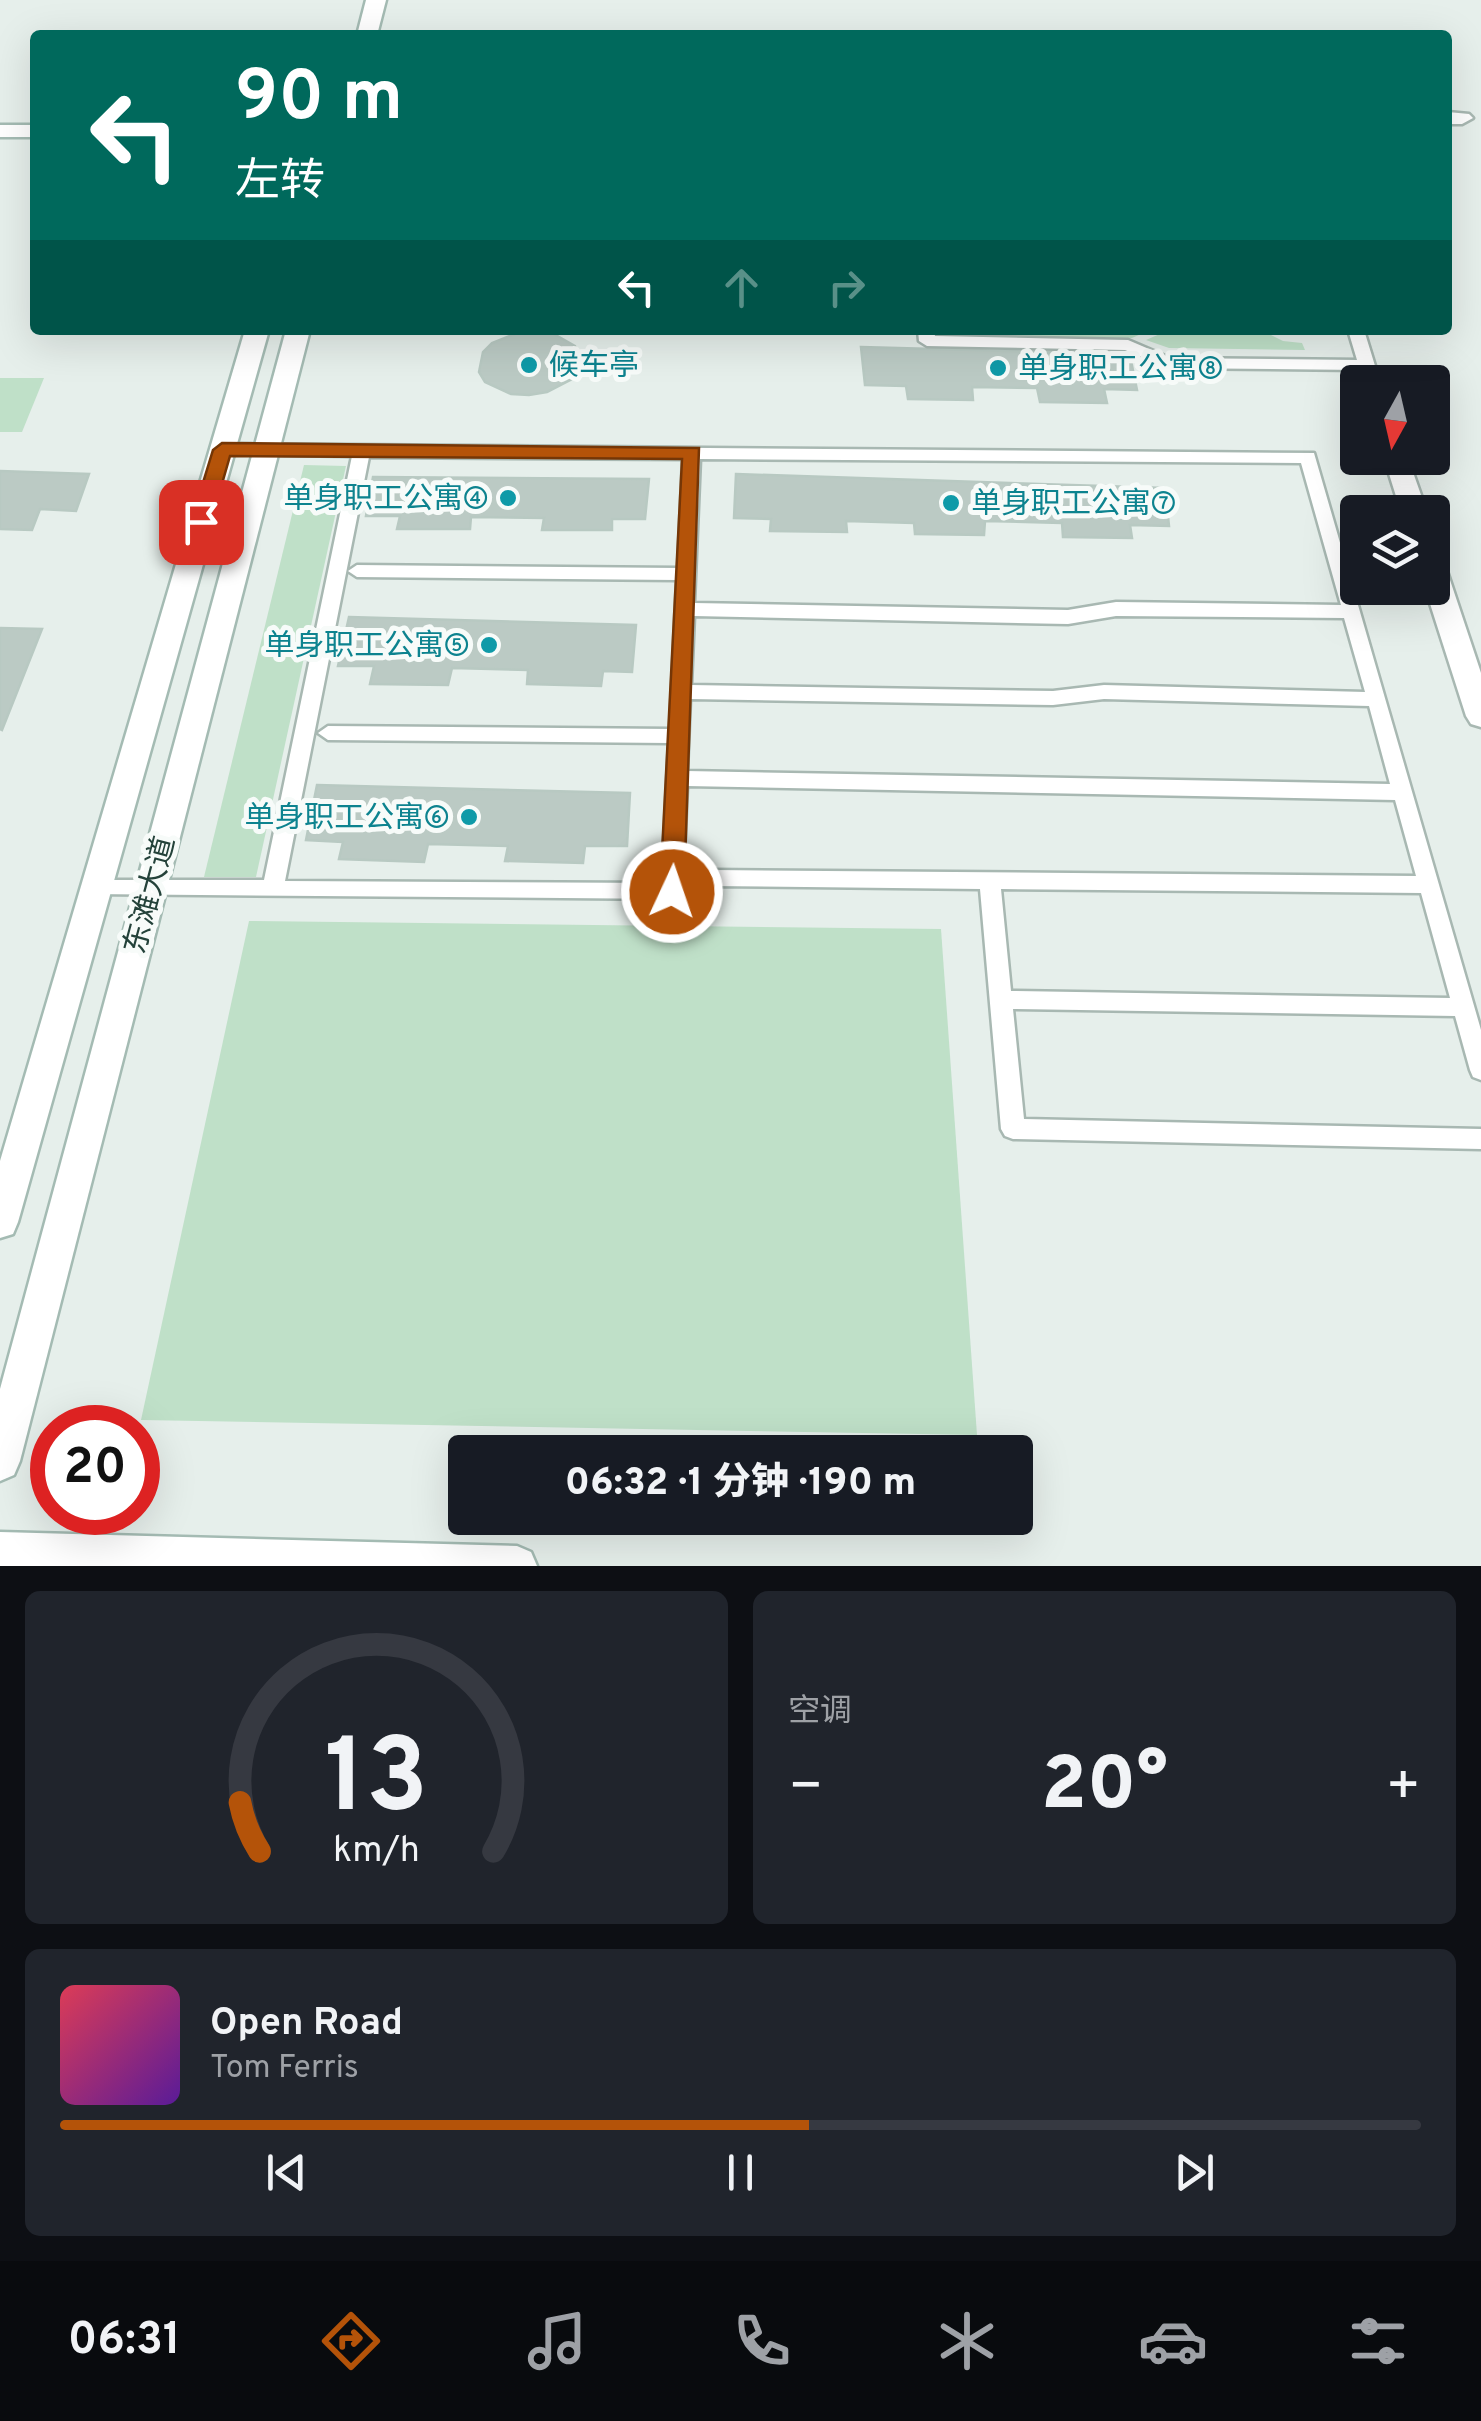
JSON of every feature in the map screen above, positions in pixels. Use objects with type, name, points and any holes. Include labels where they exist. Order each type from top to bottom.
[{"type":"street","points":[[368,30],[376,0]]},
{"type":"street","points":[[0,131],[30,131]]},
{"type":"street","name":"东滩大道","points":[[0,1222],[256,335]]},
{"type":"street","name":"东滩大道","points":[[0,1461],[297,335]]},
{"type":"street","points":[[1444,605],[1481,716]]},
{"type":"street","points":[[0,1552],[517,1566]]},
{"type":"lane","points":[[926,335],[927,341],[1128,346],[1168,363],[1340,372]]},
{"type":"lane","points":[[1357,335],[1366,365]]},
{"type":"lane","points":[[222,450],[1308,458],[1481,1070]]},
{"type":"lane","points":[[273,889],[362,450]]},
{"type":"lane","points":[[672,892],[692,453]]},
{"type":"lane","points":[[357,571],[687,574]]},
{"type":"lane","points":[[685,609],[1068,617],[1116,609],[1352,612]]},
{"type":"lane","points":[[681,692],[1053,698],[1104,692],[1376,699]]},
{"type":"lane","points":[[328,733],[679,736]]},
{"type":"lane","points":[[678,778],[1402,792]]},
{"type":"lane","points":[[96,888],[672,892],[711,878],[1428,885]]},
{"type":"lane","points":[[990,880],[1013,1129],[1481,1139]]},
{"type":"lane","points":[[1002,1000],[1463,1008]]},
{"type":"green space","points":[[962,335],[1139,335],[1132,338]]},
{"type":"green space","points":[[1158,335],[1271,335],[1302,343],[1305,350],[1169,348],[1146,340]]},
{"type":"green space","points":[[0,378],[44,378],[22,432],[0,432]]},
{"type":"green space","points":[[304,465],[346,466],[256,877],[204,877]]},
{"type":"green space","points":[[249,921],[941,929],[977,1435],[160,1420],[160,1405],[144,1405]]},
{"type":"building","name":"候车亭","points":[[512,335],[556,335],[575,346],[580,367],[574,378],[547,392],[511,394],[485,382],[479,372],[483,352],[492,343]]},
{"type":"building","name":"单身职工公寓⑧","points":[[861,347],[1124,354],[1130,356],[1137,390],[1104,389],[1107,403],[1040,402],[1037,388],[972,387],[973,400],[908,399],[906,386],[865,385]]},
{"type":"building","points":[[0,471],[89,474],[76,511],[40,509],[32,530],[0,529]]},
{"type":"building","name":"单身职工公寓⑦","points":[[736,474],[1165,488],[1169,526],[1130,525],[1132,538],[1063,537],[1062,523],[985,521],[984,535],[915,534],[914,523],[846,521],[847,532],[770,531],[771,519],[734,518]]},
{"type":"building","name":"单身职工公寓④","points":[[373,477],[649,479],[645,519],[612,519],[612,530],[542,530],[544,518],[471,517],[470,529],[397,529],[400,516],[366,516]]},
{"type":"building","name":"单身职工公寓⑤","points":[[349,617],[636,625],[632,672],[603,671],[601,686],[527,684],[528,670],[452,668],[448,685],[370,684],[374,666],[338,666]]},
{"type":"building","points":[[0,628],[42,629],[2,730],[0,729]]},
{"type":"building","name":"单身职工公寓⑥","points":[[317,785],[630,793],[627,846],[585,846],[583,863],[505,861],[508,846],[428,844],[424,862],[339,859],[343,842],[306,840]]},
{"type":"place","name":"候车亭","points":[[529,365]]},
{"type":"place","name":"单身职工公寓⑧","points":[[998,368]]},
{"type":"place","name":"单身职工公寓④","points":[[508,498]]},
{"type":"place","name":"单身职工公寓⑦","points":[[951,503]]},
{"type":"place","name":"单身职工公寓⑤","points":[[489,645]]},
{"type":"place","name":"单身职工公寓⑥","points":[[469,817]]},
{"type":"route","points":[[201,522],[222,450],[692,453],[672,892]]}]
